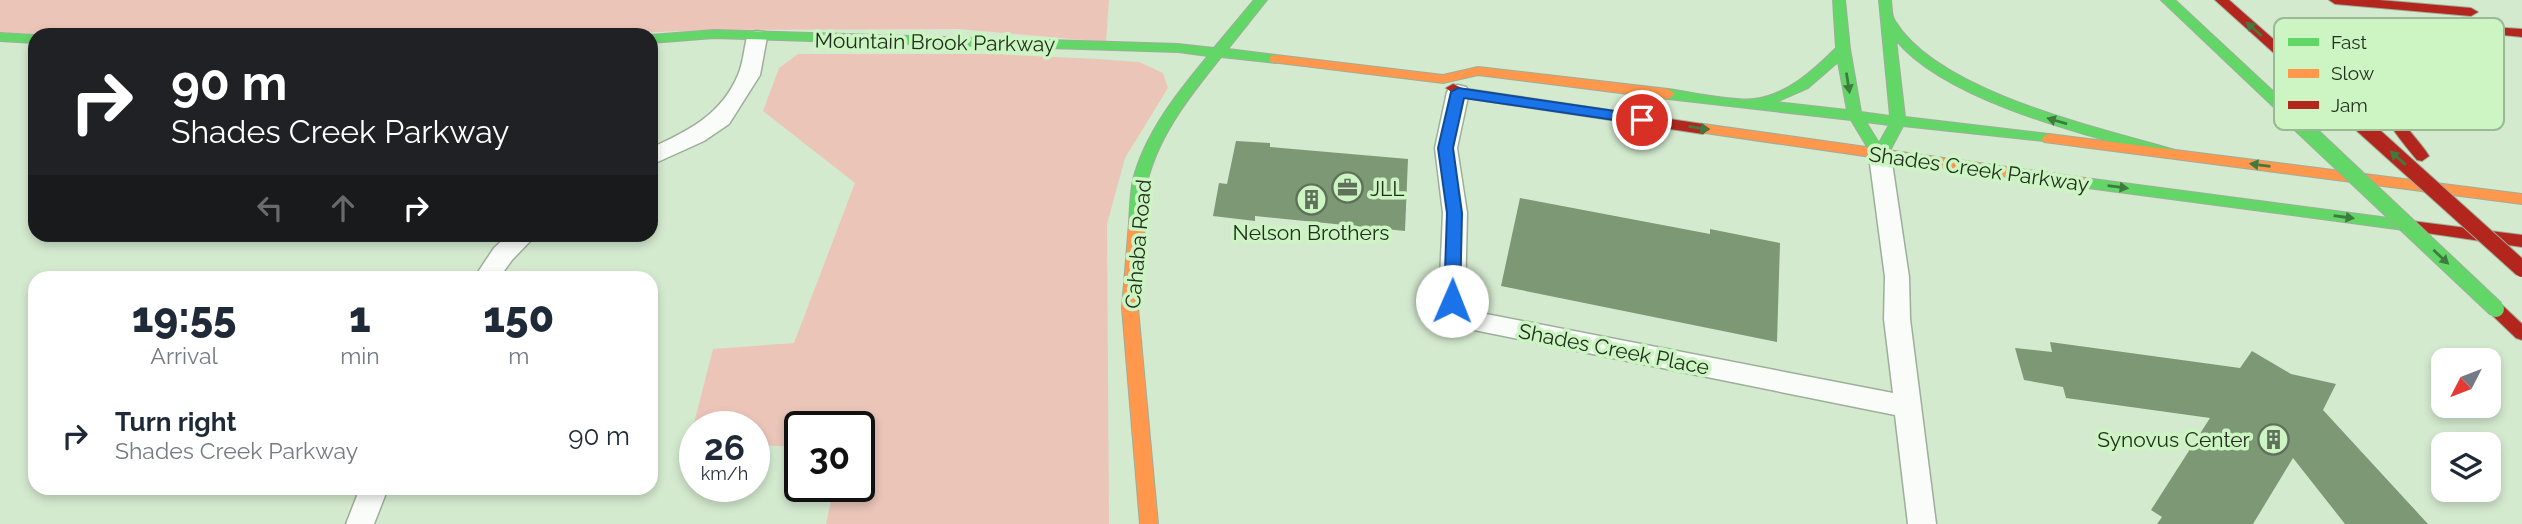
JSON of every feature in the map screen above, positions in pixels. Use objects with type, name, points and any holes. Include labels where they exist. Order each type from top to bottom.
[{"type":"main road","name":"Cahaba Road","points":[[1149,524],[1130,308],[1141,179],[1155,145],[1178,106],[1261,0]]},
{"type":"main road","points":[[1839,0],[1843,49],[1854,116],[1880,156],[1898,122],[1885,0]]},
{"type":"main road","points":[[2149,0],[2224,54]]},
{"type":"main road","points":[[2167,0],[2274,100]]},
{"type":"main road","points":[[2221,0],[2274,47]]},
{"type":"main road","points":[[2340,1],[2522,17]]},
{"type":"main road","points":[[1887,19],[1912,50],[1964,82],[2046,117],[2170,153]]},
{"type":"main road","name":"Mountain Brook Parkway","points":[[658,38],[713,34],[1178,48],[1219,54]]},
{"type":"main road","points":[[0,37],[28,39]]},
{"type":"main road","points":[[1753,104],[1784,98],[1800,90],[1843,49]]},
{"type":"main road","name":"Shades Creek Parkway","points":[[1219,54],[1304,63],[1880,156],[2522,242]]},
{"type":"main road","points":[[1242,72],[1304,63]]},
{"type":"main road","name":"Shades Creek Parkway","points":[[1450,86],[1478,71],[2170,153],[2522,199]]},
{"type":"main road","points":[[1178,106],[1208,89]]},
{"type":"main road","points":[[2306,130],[2522,334]]},
{"type":"main road","points":[[2368,130],[2522,269]]},
{"type":"main road","points":[[2401,130],[2432,165],[2522,242]]},
{"type":"street","points":[[658,154],[696,136],[721,119],[749,75],[757,37]]},
{"type":"street","name":"Shades Creek Place","points":[[1450,86],[1446,148],[1455,213],[1452,301],[1473,321],[1909,407]]},
{"type":"street","points":[[1880,156],[1897,276],[1897,319],[1922,524]]},
{"type":"street","points":[[491,271],[503,254],[517,242]]},
{"type":"street","points":[[360,524],[371,495]]},
{"type":"shaded area","points":[[0,0],[1109,0],[1106,42],[958,29],[658,32],[658,28],[28,28],[28,33],[0,32]]},
{"type":"shaded area","points":[[798,54],[992,54],[1139,62],[1163,73],[1168,88],[1125,158],[1107,224],[1109,524],[826,524],[831,502],[875,502],[875,411],[784,411],[784,446],[770,446],[770,411],[697,411],[713,349],[794,343],[855,183],[763,111],[779,68]]},
{"type":"building","name":"Nelson Brothers","points":[[1236,141],[1270,143],[1270,147],[1408,159],[1405,231],[1255,216],[1255,221],[1213,216],[1219,183],[1227,184]]},
{"type":"building","points":[[1520,198],[1710,234],[1710,229],[1780,243],[1777,342],[1501,286]]},
{"type":"building","name":"Synovus Center","points":[[2050,342],[2240,368],[2252,351],[2291,374],[2336,384],[2323,410],[2428,524],[2345,524],[2293,458],[2253,524],[2157,524],[2162,517],[2151,510],[2210,418],[2066,398],[2063,387],[2024,380],[2015,348],[2052,352]]},
{"type":"traffic: fast","points":[[1137,223],[1141,179],[1160,133],[1192,85],[1261,0]]},
{"type":"traffic: fast","points":[[1839,0],[1843,49],[1855,116],[1880,156]]},
{"type":"traffic: fast","points":[[1885,0],[1888,21],[1908,46],[1938,69],[2016,106],[2100,134],[2170,153]]},
{"type":"traffic: fast","points":[[2167,0],[2274,100]]},
{"type":"traffic: fast","points":[[1880,156],[1898,122],[1887,19]]},
{"type":"traffic: fast","points":[[658,38],[714,34],[1178,48],[1276,59]]},
{"type":"traffic: fast","points":[[0,37],[28,39]]},
{"type":"traffic: fast","points":[[1753,104],[1781,96],[1803,84],[1843,49]]},
{"type":"traffic: fast","points":[[1668,94],[2049,139]]},
{"type":"traffic: fast","points":[[2306,130],[2496,309]]},
{"type":"traffic: fast","points":[[2085,183],[2404,225]]},
{"type":"traffic: slow","points":[[1276,59],[1443,79],[1478,71],[1668,94]]},
{"type":"traffic: slow","points":[[1703,129],[2085,183]]},
{"type":"traffic: slow","points":[[2049,139],[2522,199]]},
{"type":"traffic: slow","points":[[1137,223],[1130,308],[1149,524]]},
{"type":"traffic: jam","points":[[2221,0],[2274,47]]},
{"type":"traffic: jam","points":[[2335,0],[2471,12]]},
{"type":"traffic: jam","points":[[2504,31],[2522,33]]},
{"type":"traffic: jam","points":[[1453,88],[1458,92],[1703,129]]},
{"type":"traffic: jam","points":[[2368,130],[2522,269]]},
{"type":"traffic: jam","points":[[2401,130],[2422,156]]},
{"type":"traffic: jam","points":[[2404,225],[2522,241]]},
{"type":"traffic: jam","points":[[2496,309],[2522,334]]},
{"type":"place","name":"JLL","points":[[1347,188]]},
{"type":"place","name":"Nelson Brothers","points":[[1311,200]]},
{"type":"place","name":"Synovus Center","points":[[2273,439]]},
{"type":"route","points":[[1452,301],[1455,213],[1446,148],[1458,92],[1642,120]]}]
